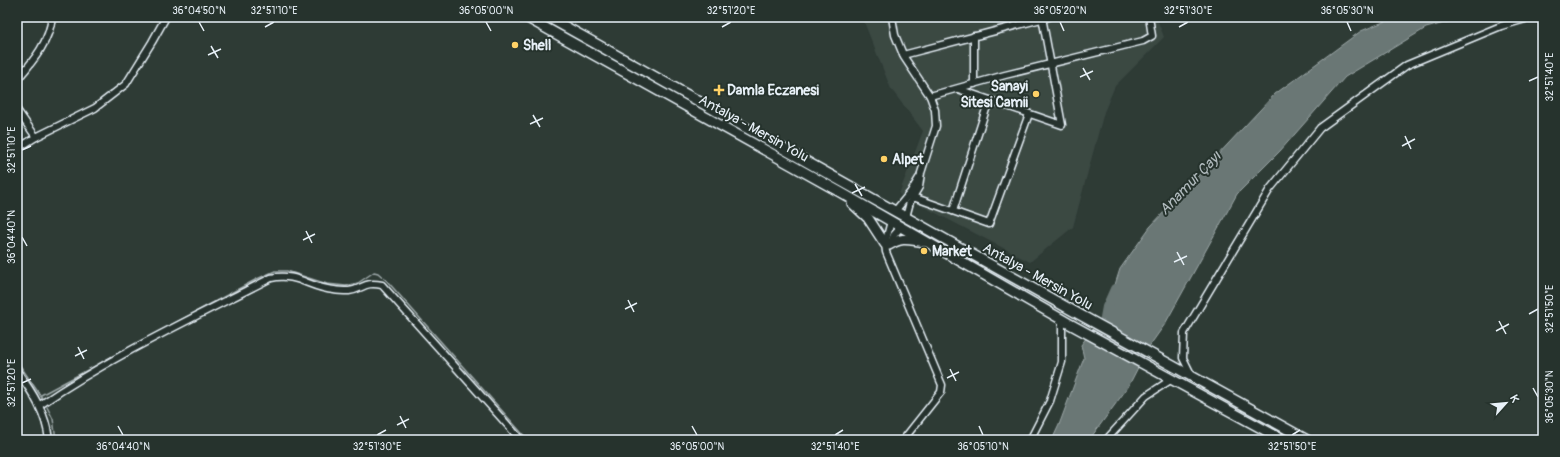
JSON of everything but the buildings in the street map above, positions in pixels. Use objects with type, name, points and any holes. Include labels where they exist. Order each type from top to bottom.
[{"type":"highway","name":"Antalya - Mersin Yolu","points":[[526,17],[840,192],[1065,321],[1283,440]]},
{"type":"highway","name":"Antalya - Mersin Yolu","points":[[548,17],[1307,440]]},
{"type":"highway","points":[[840,192],[868,218],[887,247],[898,240],[904,239],[930,243]]},
{"type":"highway","points":[[891,221],[895,211]]},
{"type":"highway","points":[[901,227],[906,217]]},
{"type":"street","points":[[17,80],[46,42],[52,17]]},
{"type":"street","points":[[17,149],[36,137],[95,108],[126,84],[166,17]]},
{"type":"street","points":[[892,17],[895,35],[903,55],[930,96],[935,110],[936,126],[921,173],[919,187],[910,202],[906,217]]},
{"type":"street","points":[[903,55],[1049,17]]},
{"type":"street","points":[[930,96],[1143,40],[1152,36],[1149,17]]},
{"type":"street","points":[[1192,377],[1182,358],[1184,333],[1270,189],[1320,128],[1407,65],[1501,26],[1532,17]]},
{"type":"street","points":[[957,89],[1062,125],[1042,18]]},
{"type":"street","points":[[974,36],[974,84]]},
{"type":"street","points":[[17,65],[25,70]]},
{"type":"street","points":[[953,211],[989,100]]},
{"type":"street","points":[[17,110],[36,137]]},
{"type":"street","points":[[913,196],[988,224],[1029,114]]},
{"type":"street","points":[[895,211],[910,193],[921,173]]},
{"type":"street","points":[[891,221],[887,247],[942,386],[941,392],[903,440]]},
{"type":"street","points":[[887,247],[901,227]]},
{"type":"street","points":[[40,405],[70,385],[165,333],[271,278],[282,276],[293,277],[312,286],[333,290],[350,291],[372,283],[382,285],[521,440]]},
{"type":"street","points":[[1030,440],[1050,401],[1062,362],[1065,321]]},
{"type":"street","points":[[17,371],[40,405],[48,426],[50,440]]},
{"type":"street","points":[[1106,440],[1146,396],[1169,378]]},
{"type":"shaded area","points":[[862,17],[1156,17],[1164,37],[1115,86],[1104,112],[1073,227],[1030,262],[899,194],[923,131],[891,89]]},
{"type":"shaded area","points":[[1396,17],[1466,17],[1426,28],[1345,77],[1280,151],[1237,194],[1165,324],[1148,348],[1128,387],[1089,440],[1052,440],[1084,358],[1081,345],[1107,310],[1120,269],[1150,227],[1275,94],[1361,31]]},
{"type":"waterway","points":[[41,395],[257,279],[275,271],[287,271],[327,284],[346,286],[358,283],[374,272],[378,273],[387,281],[528,440]]},
{"type":"waterway","name":"Anamur Çayı","points":[[1104,323],[1107,307],[1115,289]]},
{"type":"waterway","points":[[17,361],[42,398]]},
{"type":"waterway","points":[[47,407],[53,419],[56,440]]},
{"type":"place","name":"Shell","points":[[515,45]]},
{"type":"place","name":"Damla Eczanesi","points":[[719,90]]},
{"type":"place","name":"Sanayi Sitesi Camii","points":[[1036,94]]},
{"type":"place","name":"Alpet","points":[[884,159]]},
{"type":"place","name":"Market","points":[[924,251]]}]
